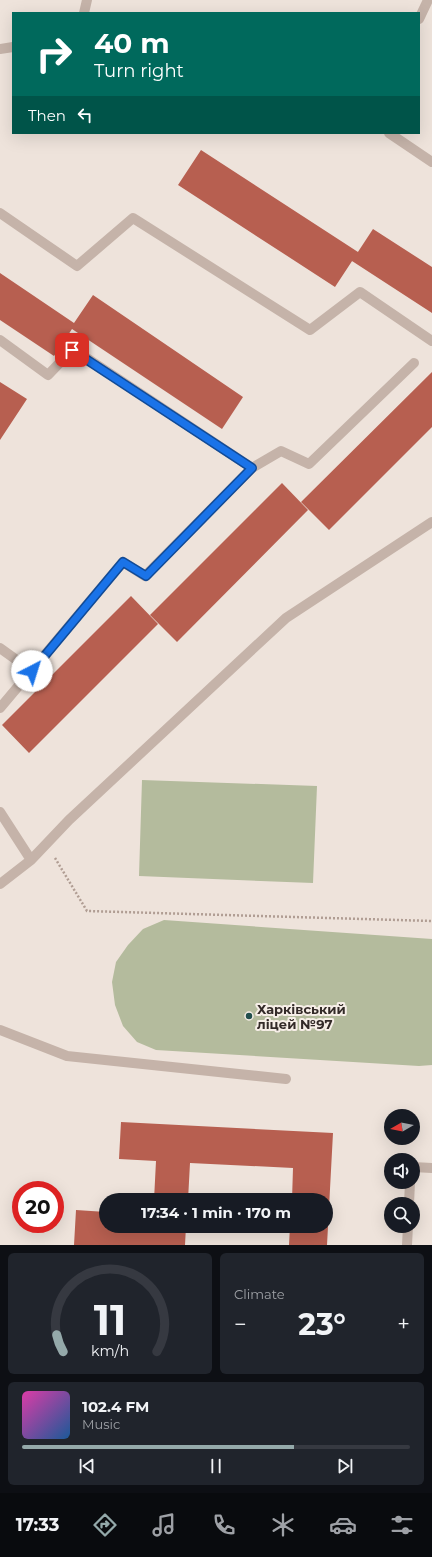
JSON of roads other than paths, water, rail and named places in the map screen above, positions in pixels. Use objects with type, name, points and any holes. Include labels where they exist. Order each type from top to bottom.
[{"type":"street","points":[[84,12],[87,0]]},
{"type":"street","points":[[420,17],[428,0]]},
{"type":"street","points":[[0,49],[12,46]]},
{"type":"street","points":[[390,134],[432,162]]},
{"type":"street","points":[[0,212],[77,266],[133,218],[310,330],[360,292],[432,341]]},
{"type":"street","points":[[0,340],[48,375],[72,350],[79,353],[252,468]]},
{"type":"street","points":[[0,708],[123,562],[146,576],[252,468],[281,451],[309,464],[414,363]]},
{"type":"street","points":[[0,884],[31,860],[46,844],[286,618],[432,522]]},
{"type":"street","points":[[0,648],[32,671]]},
{"type":"street","points":[[0,812],[31,860]]},
{"type":"street","points":[[0,1030],[66,1056],[286,1079]]},
{"type":"street","points":[[420,1167],[432,1168]]},
{"type":"street","points":[[407,1245],[408,1233]]},
{"type":"place","name":"Харківський ліцей №97","points":[[249,1016]]}]
